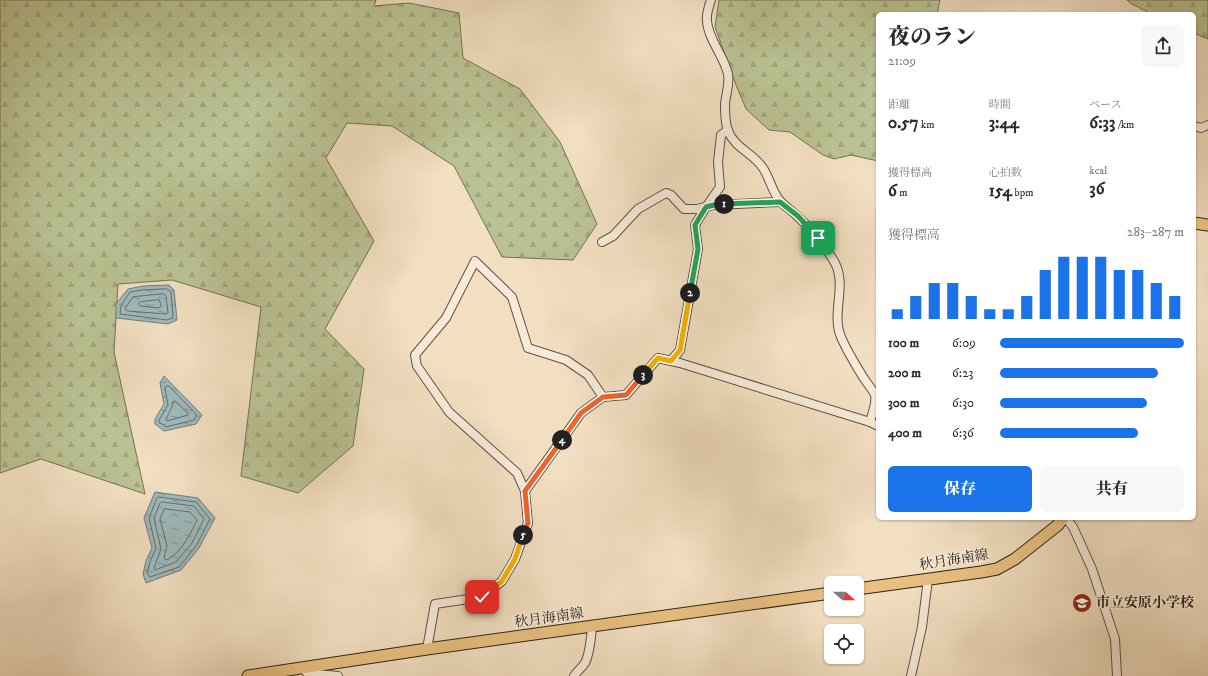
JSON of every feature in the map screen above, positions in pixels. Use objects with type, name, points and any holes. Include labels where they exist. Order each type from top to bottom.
[{"type":"main road","points":[[1196,223],[1208,226]]},
{"type":"main road","name":"秋月海南線","points":[[864,588],[997,569],[1015,559],[1063,520]]},
{"type":"main road","name":"秋月海南線","points":[[248,676],[289,673],[303,668],[427,649],[824,594]]},
{"type":"street","points":[[712,0],[708,11],[707,20],[709,32],[720,53],[728,74],[729,87],[725,104],[726,122],[730,136],[739,147],[753,157],[763,168],[780,202],[798,216],[818,238],[835,264],[840,276],[837,312],[839,332],[845,347],[875,395],[870,422]]},
{"type":"street","points":[[1196,127],[1201,128],[1208,125]]},
{"type":"street","points":[[671,361],[680,350],[698,249],[695,225],[720,187],[718,162],[721,135],[728,130]]},
{"type":"street","points":[[602,242],[613,236],[638,209],[666,193],[671,195],[684,209],[697,209],[714,205],[780,202]]},
{"type":"street","points":[[427,649],[434,604],[482,597],[502,581],[515,559],[528,523],[525,491],[517,473],[449,412],[417,366],[415,355],[446,318],[475,261],[512,297],[528,348],[566,360],[588,375],[603,397]]},
{"type":"street","points":[[525,491],[581,413],[603,397],[626,395],[658,358],[876,425]]},
{"type":"street","points":[[1067,520],[1073,527],[1092,569],[1115,639],[1117,676]]},
{"type":"street","points":[[911,676],[922,627],[928,579]]},
{"type":"street","points":[[574,676],[584,664],[587,657],[592,627]]},
{"type":"street","points":[[303,668],[307,673],[338,676]]},
{"type":"green space","points":[[0,0],[376,0],[374,6],[409,3],[459,13],[463,58],[520,89],[560,142],[597,224],[573,260],[502,257],[454,166],[392,126],[347,123],[326,158],[374,241],[325,329],[364,369],[353,446],[298,493],[241,476],[261,307],[172,280],[118,284],[114,352],[145,494],[41,459],[0,473]]},
{"type":"green space","points":[[719,0],[940,0],[937,12],[876,12],[876,161],[851,155],[834,159],[823,155],[790,132],[769,130],[746,109],[715,27]]},
{"type":"green space","points":[[1127,0],[1208,0],[1208,39],[1196,34],[1196,12],[1148,12]]},
{"type":"water","points":[[169,285],[174,290],[177,320],[168,324],[116,318],[116,304],[128,289],[143,286]]},
{"type":"water","points":[[164,376],[202,415],[196,424],[164,431],[155,424],[155,419],[164,404],[160,383]]},
{"type":"water","points":[[155,492],[198,498],[215,518],[199,548],[181,570],[146,583],[143,574],[146,561],[152,548],[144,518]]},
{"type":"place","name":"市立安原小学校","points":[[1082,603]]},
{"type":"route","points":[[482,597],[502,581],[515,559],[528,523],[525,491],[581,413],[603,397],[626,395],[658,358],[671,361],[680,350],[698,249],[695,225],[706,207],[714,205],[780,202],[798,216],[818,238]]}]
